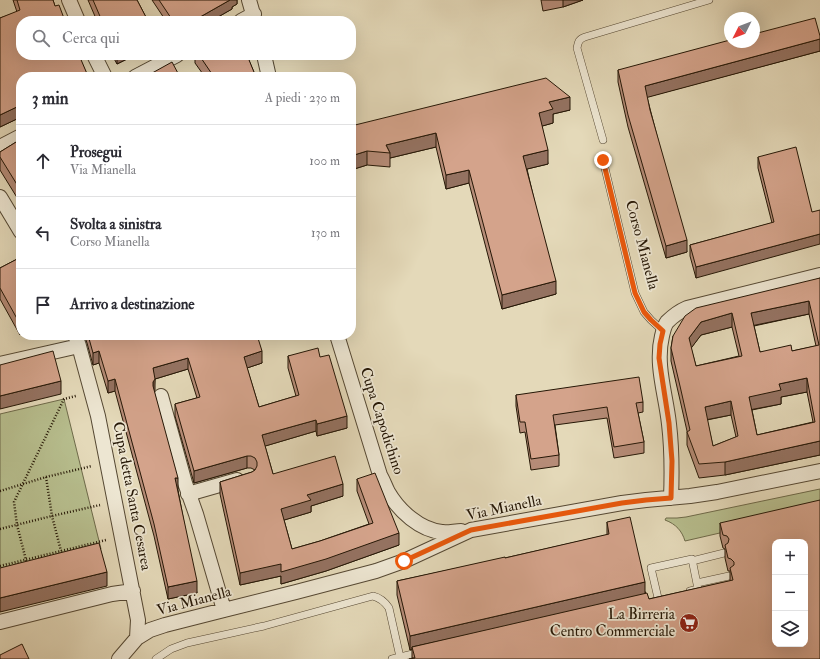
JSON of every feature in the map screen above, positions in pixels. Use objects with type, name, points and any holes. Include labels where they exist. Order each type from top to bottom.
[{"type":"street","points":[[70,0],[76,16]]},
{"type":"street","points":[[249,0],[254,16]]},
{"type":"street","points":[[96,60],[102,72]]},
{"type":"street","points":[[144,72],[167,60]]},
{"type":"street","points":[[265,60],[268,72]]},
{"type":"street","points":[[0,147],[16,139]]},
{"type":"street","points":[[0,197],[16,224]]},
{"type":"street","points":[[671,498],[672,461],[669,423],[659,358],[660,344],[666,323],[687,308],[820,275]]},
{"type":"street","points":[[0,364],[77,340]]},
{"type":"street","name":"Cupa detta Santa Cesarea","points":[[77,340],[98,416],[108,463],[138,620],[137,638]]},
{"type":"street","name":"Cupa Capodichino","points":[[339,340],[380,475],[389,493],[401,509],[414,521],[428,529],[443,533],[471,530]]},
{"type":"street","points":[[161,396],[188,494],[196,514],[224,610]]},
{"type":"street","name":"Via Mianella","points":[[137,638],[150,630],[165,625],[376,571],[404,561],[471,530],[622,503],[717,492],[820,471]]},
{"type":"street","points":[[188,494],[249,476]]},
{"type":"street","points":[[0,622],[112,594],[133,591]]},
{"type":"street","points":[[119,659],[137,638]]},
{"type":"lane","points":[[603,140],[577,48],[580,40],[585,37],[709,0]]},
{"type":"lane","name":"Corso Mianella","points":[[603,160],[635,293],[644,312],[663,331]]},
{"type":"lane","points":[[658,598],[652,568],[692,559],[692,561],[724,553]]},
{"type":"lane","points":[[685,592],[698,589],[692,561]]},
{"type":"lane","points":[[697,583],[729,576]]},
{"type":"lane","points":[[156,659],[171,649],[187,643],[264,626],[373,596],[378,597],[385,602],[389,608],[400,657]]},
{"type":"lane","points":[[392,659],[431,650]]},
{"type":"path","points":[[28,566],[17,525],[14,502],[64,399],[92,393]]},
{"type":"path","points":[[0,490],[46,477],[108,463]]},
{"type":"path","points":[[46,477],[52,516],[62,556]]},
{"type":"path","points":[[0,529],[115,501]]},
{"type":"path","points":[[0,566],[122,537]]},
{"type":"green space","points":[[64,399],[101,549],[0,573],[0,414]]},
{"type":"green space","points":[[820,489],[820,510],[685,541],[678,528],[665,520],[666,518],[686,517]]},
{"type":"building","points":[[17,0],[53,0],[55,6],[59,5],[63,16],[16,16],[16,60],[81,60],[86,72],[16,72],[16,107],[0,115],[0,18],[20,10]]},
{"type":"building","points":[[93,0],[137,0],[145,16],[100,16]]},
{"type":"building","points":[[159,0],[230,0],[202,16],[170,16]]},
{"type":"building","points":[[815,18],[820,39],[645,86],[650,110],[687,240],[666,246],[628,115],[618,70],[724,42],[724,48],[760,48],[760,32]]},
{"type":"building","points":[[202,60],[249,60],[254,72],[211,72]]},
{"type":"building","points":[[172,62],[177,72],[154,72]]},
{"type":"building","points":[[546,78],[570,97],[549,102],[553,109],[539,113],[548,150],[523,156],[556,281],[502,295],[469,170],[446,175],[436,133],[386,145],[390,153],[367,151],[356,154],[356,125]]},
{"type":"building","points":[[16,142],[16,183],[0,157],[0,152]]},
{"type":"building","points":[[796,147],[812,212],[820,210],[820,234],[696,267],[690,245],[774,222],[758,157]]},
{"type":"building","points":[[16,260],[16,317],[0,288],[0,268]]},
{"type":"building","points":[[820,278],[820,441],[725,462],[699,464],[687,432],[690,430],[671,348],[673,336],[685,316],[696,308]],"holes":[[[809,301],[819,345],[792,351],[791,345],[760,352],[751,313]],[[732,313],[742,356],[696,366],[689,338],[701,322]],[[807,378],[815,422],[757,435],[749,397],[781,390],[779,384]],[[731,401],[738,436],[713,446],[705,407]]]},
{"type":"building","points":[[89,340],[259,340],[262,351],[244,357],[259,407],[299,395],[288,356],[318,348],[320,357],[329,355],[347,416],[317,424],[316,420],[262,435],[273,474],[335,456],[343,484],[307,495],[311,500],[281,509],[292,549],[373,523],[357,479],[375,473],[399,533],[326,559],[281,572],[281,564],[240,573],[220,482],[252,472],[257,466],[257,462],[255,458],[247,456],[194,471],[175,404],[200,397],[188,358],[153,368],[155,379],[153,386],[178,478],[175,478],[197,581],[168,587],[154,524],[115,379],[108,381],[99,351],[93,353]]},
{"type":"building","points":[[53,351],[61,381],[0,396],[0,365]]},
{"type":"building","points":[[639,377],[643,402],[636,403],[644,442],[614,447],[607,407],[553,415],[559,455],[531,459],[525,422],[520,422],[516,395]]},
{"type":"building","points":[[820,500],[820,659],[409,659],[415,658],[412,647],[647,593],[649,599],[733,580],[730,568],[734,565],[734,562],[728,558],[725,545],[728,543],[729,539],[727,536],[723,535],[720,523]]},
{"type":"building","points":[[630,517],[645,582],[410,636],[397,581],[609,534],[607,522]]},
{"type":"building","points":[[99,543],[107,572],[0,598],[0,568]]},
{"type":"building","points":[[22,644],[29,659],[0,659],[0,655]]},
{"type":"place","name":"La Birreria Centro Commerciale","points":[[689,623]]},
{"type":"route","points":[[404,561],[471,530],[622,503],[671,498],[672,461],[669,423],[659,358],[663,331],[644,312],[635,293],[603,160]]}]
